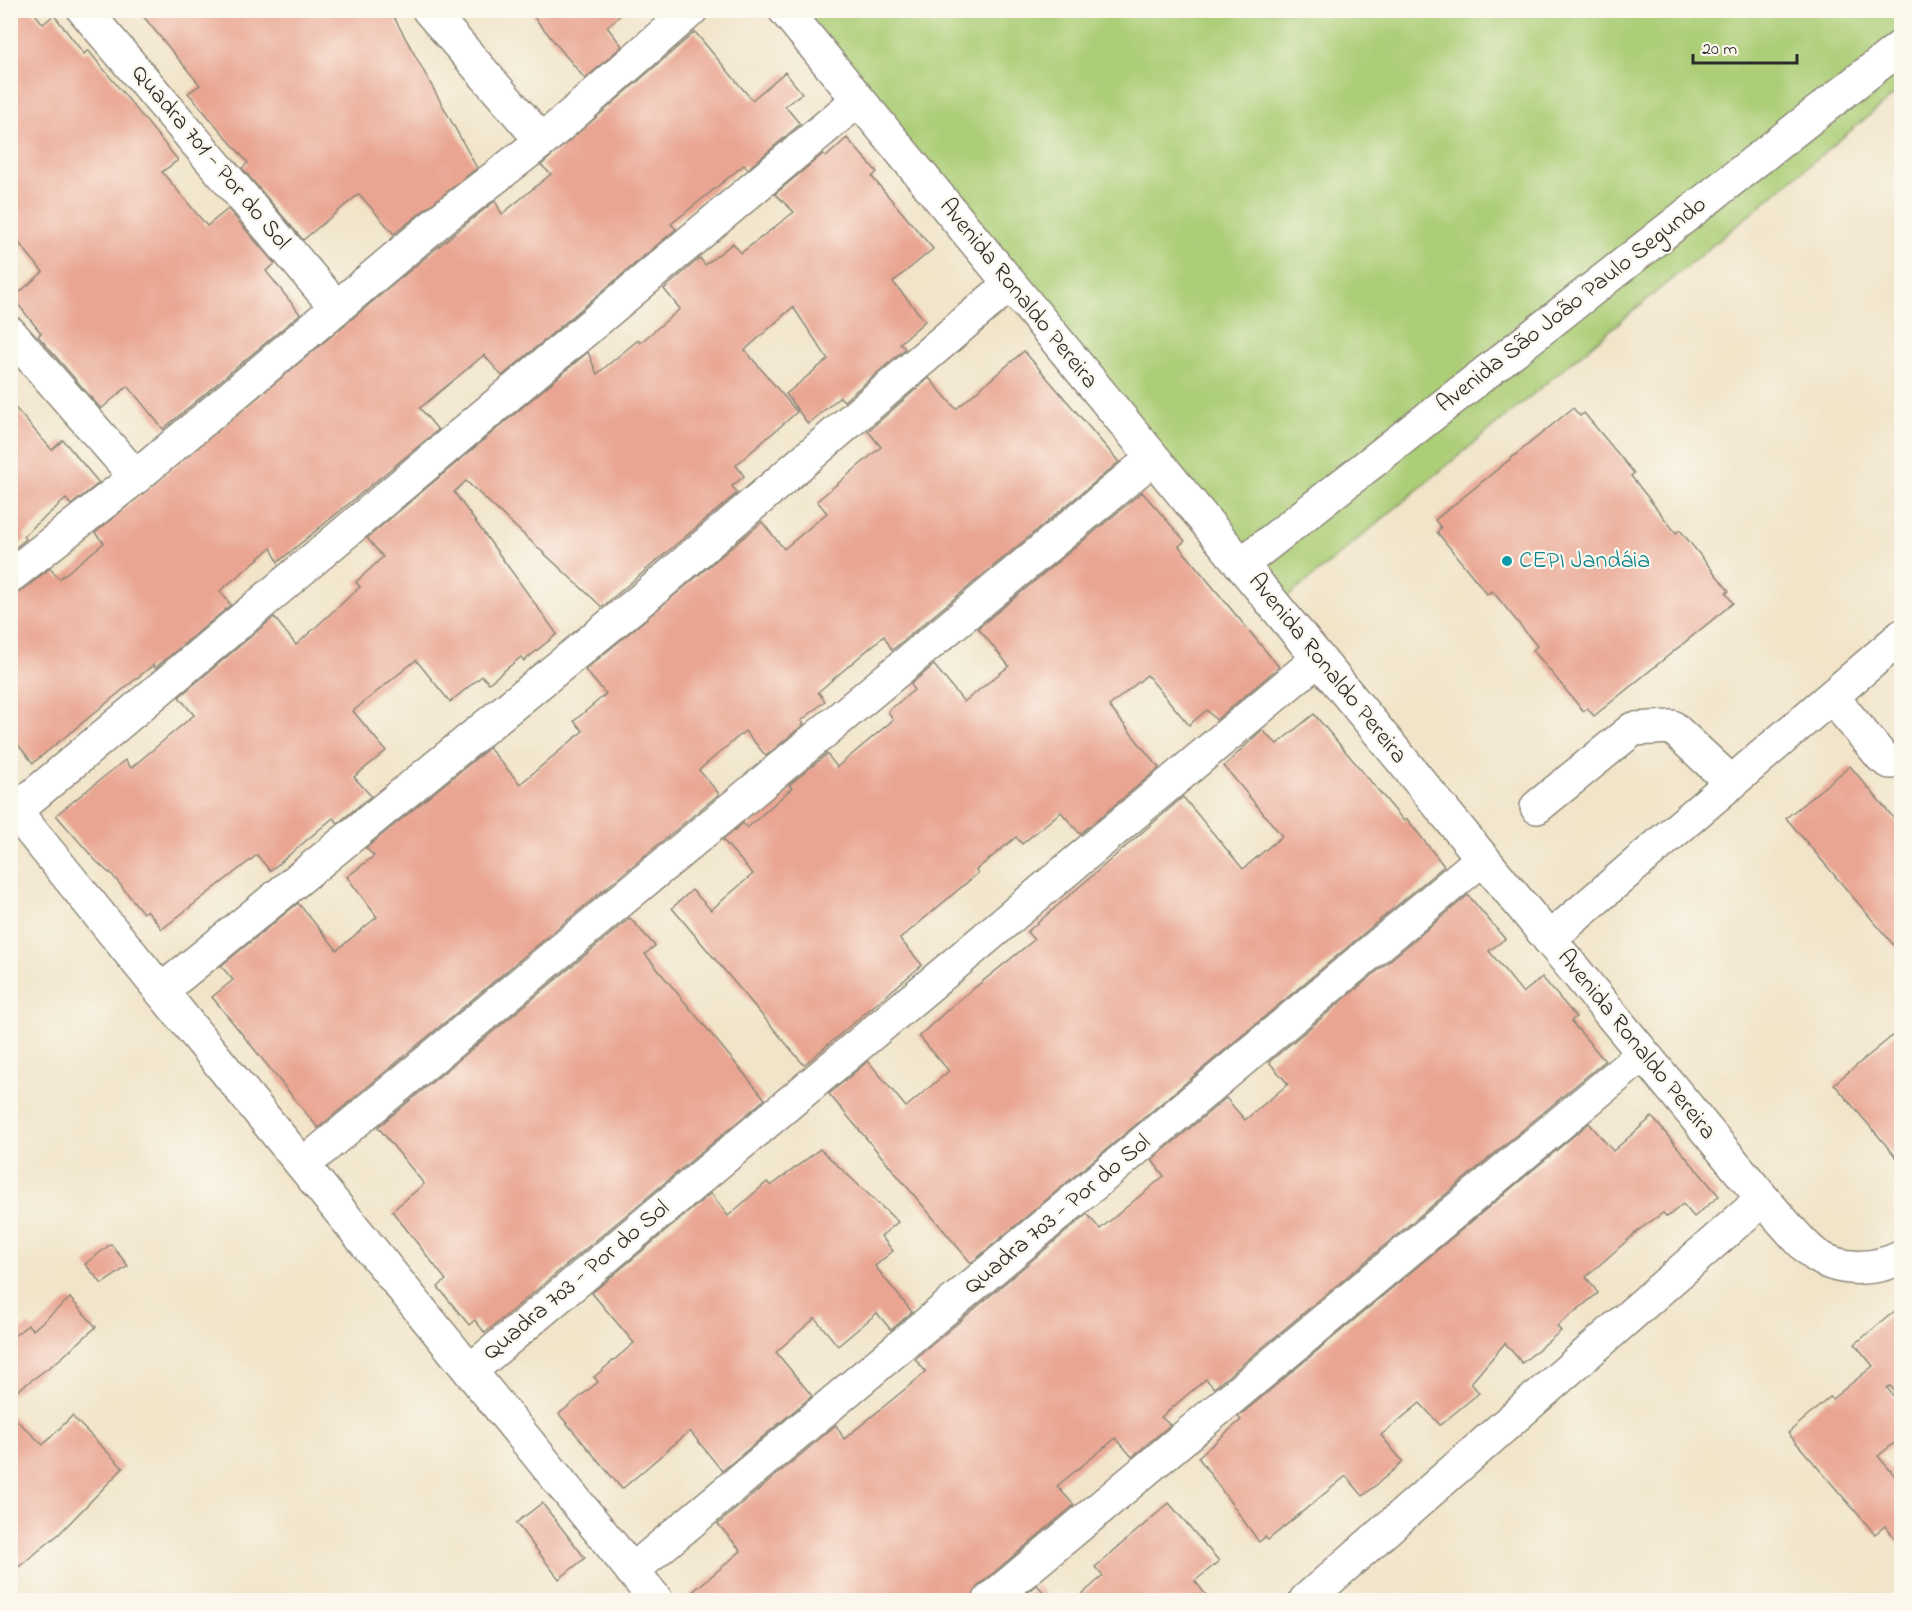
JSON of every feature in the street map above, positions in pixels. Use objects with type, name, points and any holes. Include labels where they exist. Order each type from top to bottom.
[{"type":"street","name":"Quadra 701 - Por do Sol","points":[[84,10],[336,307]]},
{"type":"street","points":[[429,10],[542,141]]},
{"type":"street","points":[[10,576],[136,477],[444,217],[542,141],[691,10]]},
{"type":"street","name":"Avenida Ronaldo Pereira","points":[[785,10],[1763,1199],[1816,1256],[1839,1266],[1866,1268],[1890,1263],[1902,1257]]},
{"type":"street","name":"Avenida São João Paulo Segundo","points":[[1242,564],[1902,46]]},
{"type":"street","points":[[656,1600],[13,808],[858,100]]},
{"type":"street","points":[[161,991],[646,596],[1010,284]]},
{"type":"street","points":[[10,333],[136,477]]},
{"type":"street","points":[[303,1165],[1153,458]]},
{"type":"street","points":[[1549,939],[1902,636]]},
{"type":"street","name":"Quadra 703 - Por do Sol","points":[[470,1371],[1318,659]]},
{"type":"street","points":[[1832,697],[1882,757],[1890,762],[1902,761]]},
{"type":"street","points":[[1537,807],[1633,729],[1672,727],[1732,783]]},
{"type":"street","name":"Quadra 703 - Por do Sol","points":[[632,1571],[1483,858]]},
{"type":"street","points":[[990,1600],[1643,1053]]},
{"type":"street","points":[[1306,1600],[1763,1199]]},
{"type":"green space","points":[[801,11],[1901,11],[1901,89],[1276,607]]},
{"type":"building","points":[[10,10],[32,10],[43,24],[54,15],[84,54],[88,50],[178,160],[162,172],[207,226],[228,209],[275,264],[266,271],[300,314],[163,429],[128,386],[101,409],[38,336],[41,333],[13,298],[43,272],[10,232]]},
{"type":"building","points":[[138,10],[390,10],[477,168],[394,234],[359,194],[303,240],[242,168],[248,163],[188,93],[200,85]]},
{"type":"building","points":[[528,10],[626,10],[607,27],[622,46],[585,79]]},
{"type":"building","points":[[695,32],[752,100],[785,72],[802,93],[785,106],[800,124],[748,169],[744,165],[671,224],[676,229],[502,376],[484,355],[420,408],[438,430],[278,562],[271,548],[220,591],[231,605],[155,668],[153,665],[33,763],[10,735],[10,594],[22,591],[50,568],[59,579],[104,543],[95,533],[495,201],[502,214],[551,174],[541,165]]},
{"type":"building","points":[[847,138],[877,172],[872,177],[933,249],[893,282],[925,321],[900,343],[905,349],[844,401],[840,397],[808,424],[786,394],[828,359],[793,307],[745,350],[797,412],[736,465],[744,476],[732,486],[737,493],[602,607],[466,481],[454,492],[557,634],[524,661],[521,657],[489,683],[482,676],[450,702],[416,660],[353,711],[386,751],[354,777],[371,796],[338,823],[333,818],[270,871],[257,855],[162,929],[147,910],[143,913],[110,872],[95,860],[56,815],[125,760],[131,768],[194,715],[179,697],[274,617],[296,645],[360,587],[356,582],[383,557],[367,538],[588,352],[597,374],[638,340],[640,343],[680,309],[664,289],[700,258],[705,265],[733,243],[741,253],[794,212],[775,194],[823,154],[826,157]]},
{"type":"building","points":[[1024,351],[1119,462],[892,650],[884,636],[818,692],[825,701],[801,721],[804,724],[766,756],[745,731],[699,770],[719,794],[318,1128],[212,997],[233,980],[221,966],[298,903],[337,950],[377,917],[347,877],[374,856],[366,848],[489,748],[520,784],[583,731],[574,721],[606,694],[585,670],[762,522],[784,549],[827,513],[817,501],[881,447],[868,431],[929,378],[956,409]]},
{"type":"building","points":[[10,402],[52,450],[63,440],[99,483],[71,505],[66,499],[23,536],[26,539],[10,552]]},
{"type":"building","name":"CEPI Jandáia","points":[[1573,408],[1580,416],[1584,413],[1634,473],[1631,476],[1676,533],[1680,530],[1729,591],[1726,593],[1733,603],[1594,716],[1587,708],[1583,711],[1533,650],[1537,646],[1492,591],[1487,594],[1437,532],[1441,528],[1435,520]]},
{"type":"building","points":[[1142,492],[1185,541],[1179,546],[1279,667],[1216,720],[1207,710],[1189,725],[1147,675],[1109,706],[1159,768],[1080,834],[1061,812],[1022,844],[1016,837],[976,870],[978,873],[900,939],[922,965],[804,1065],[672,908],[692,890],[711,910],[753,874],[723,840],[743,823],[747,828],[792,788],[789,785],[827,754],[837,767],[893,720],[888,711],[914,690],[911,684],[934,665],[964,702],[1009,666],[978,628]]},
{"type":"building","points":[[1314,714],[1404,821],[1407,819],[1444,866],[971,1263],[829,1094],[868,1061],[906,1107],[949,1071],[919,1036],[953,1005],[1034,940],[1027,932],[1183,797],[1243,869],[1282,836],[1224,766],[1262,730],[1277,744]]},
{"type":"building","points":[[1850,766],[1902,828],[1902,955],[1786,818]]},
{"type":"building","points":[[1468,895],[1505,939],[1489,951],[1523,993],[1542,977],[1576,1017],[1571,1021],[1605,1061],[1214,1388],[1206,1379],[1161,1417],[1170,1425],[1132,1457],[1116,1438],[1057,1486],[1074,1505],[978,1586],[972,1600],[683,1600],[741,1551],[718,1524],[836,1425],[844,1439],[926,1372],[915,1359],[1087,1214],[1100,1229],[1164,1176],[1152,1160],[1226,1098],[1245,1120],[1288,1084],[1269,1062]]},
{"type":"building","points":[[630,918],[655,946],[645,954],[765,1099],[485,1333],[475,1320],[469,1325],[438,1287],[446,1280],[392,1211],[424,1184],[378,1127]]},
{"type":"building","points":[[1902,1028],[1902,1164],[1834,1084]]},
{"type":"building","points":[[1652,1117],[1719,1196],[1694,1217],[1683,1204],[1667,1217],[1663,1213],[1640,1229],[1586,1277],[1598,1293],[1557,1326],[1561,1331],[1522,1363],[1505,1343],[1471,1383],[1479,1393],[1440,1425],[1420,1403],[1381,1435],[1403,1462],[1363,1496],[1346,1476],[1268,1540],[1265,1537],[1259,1542],[1198,1457],[1241,1420],[1238,1417],[1589,1123],[1613,1151]]},
{"type":"building","points":[[820,1149],[898,1222],[881,1236],[893,1251],[875,1266],[912,1312],[891,1330],[877,1313],[838,1346],[815,1318],[776,1352],[812,1396],[722,1471],[690,1431],[622,1489],[559,1414],[598,1382],[594,1377],[634,1343],[592,1293],[711,1193],[728,1216],[767,1182],[771,1186]]},
{"type":"building","points":[[111,1244],[128,1266],[102,1284],[85,1264]]},
{"type":"building","points":[[70,1298],[96,1327],[59,1360],[10,1396],[10,1339],[28,1325],[33,1330]]},
{"type":"building","points":[[1902,1305],[1902,1399],[1890,1386],[1887,1388],[1902,1407],[1902,1437],[1878,1456],[1902,1484],[1902,1547],[1885,1526],[1875,1534],[1788,1433],[1830,1397],[1832,1399],[1873,1366],[1855,1344]]},
{"type":"building","points":[[10,1414],[43,1445],[72,1416],[123,1468],[59,1534],[10,1574]]},
{"type":"building","points":[[542,1503],[585,1558],[559,1579],[516,1523]]},
{"type":"building","points":[[1169,1503],[1219,1561],[1195,1581],[1210,1600],[1075,1600],[1103,1576],[1095,1567]]},
{"type":"building","points":[[1037,1585],[1051,1600],[1019,1600]]},
{"type":"place","name":"CEPI Jandáia","points":[[1507,561]]}]
